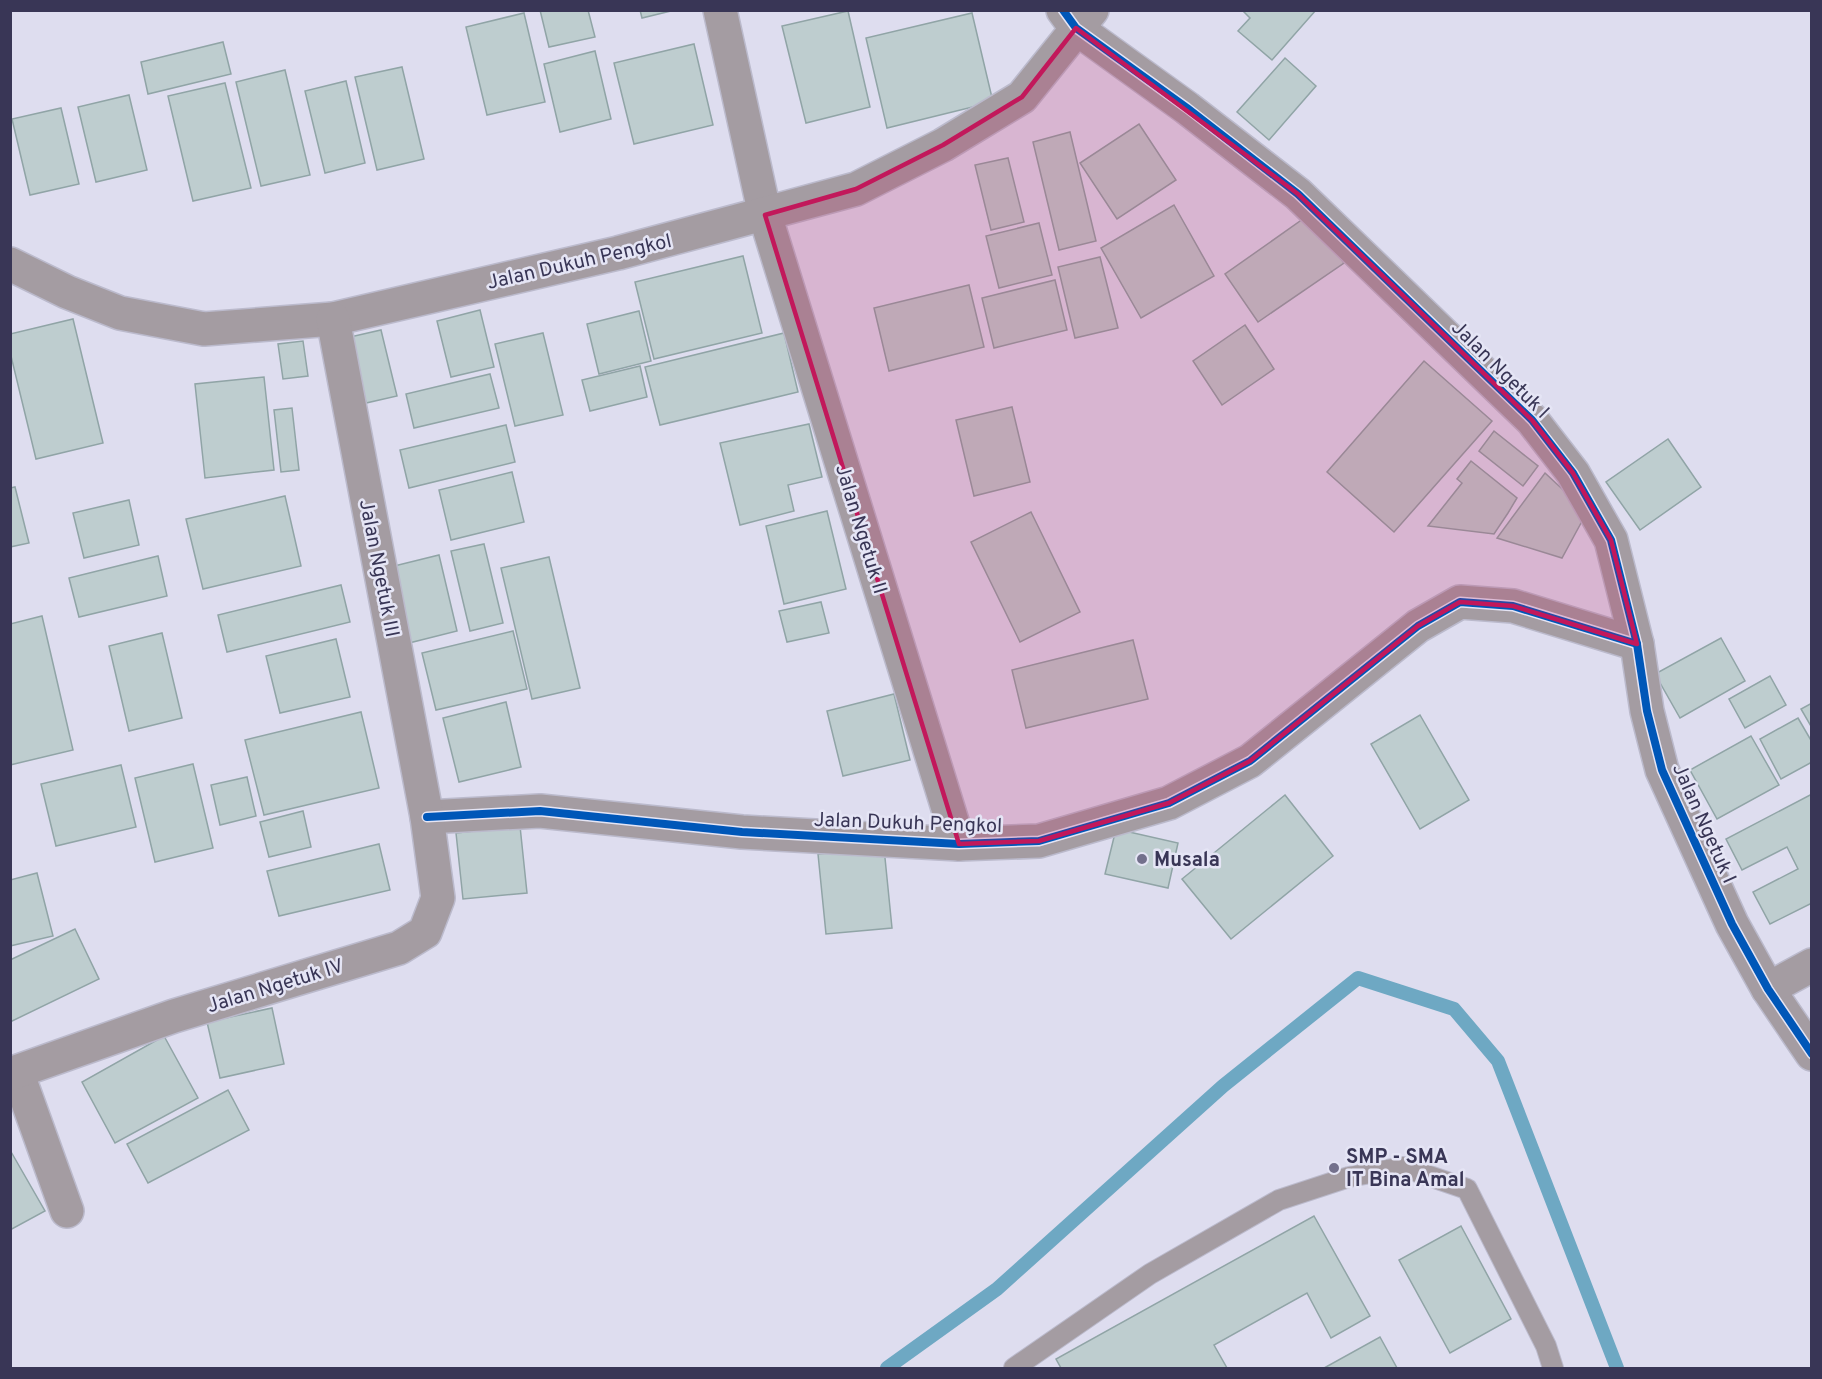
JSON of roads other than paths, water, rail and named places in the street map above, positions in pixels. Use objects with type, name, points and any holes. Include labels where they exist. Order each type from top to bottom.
[{"type":"street","name":"Jalan Ngetuk II","points":[[720,10],[765,215],[959,844]]},
{"type":"street","name":"Jalan Dukuh Pengkol","points":[[10,264],[67,292],[120,313],[204,329],[333,319],[618,253],[856,189],[953,139],[1022,97],[1077,16]]},
{"type":"street","name":"Jalan Ngetuk I","points":[[1077,16],[1187,108],[1298,194],[1532,420],[1573,473],[1611,540],[1637,644],[1647,711],[1662,770],[1731,924],[1768,989],[1812,1054]]},
{"type":"street","name":"Jalan Ngetuk III","points":[[333,319],[427,817]]},
{"type":"street","name":"Jalan Dukuh Pengkol","points":[[427,817],[540,811],[742,832],[959,844],[1039,841],[1169,803],[1250,761],[1418,626],[1460,603],[1513,606],[1637,644]]},
{"type":"street","name":"Jalan Ngetuk IV","points":[[14,1073],[174,1016],[399,948],[425,932],[438,898],[427,817]]},
{"type":"street","points":[[1768,989],[1812,965]]},
{"type":"street","points":[[14,1073],[67,1211]]},
{"type":"lane","points":[[1014,1368],[1150,1274],[1280,1200],[1349,1177],[1403,1167],[1467,1189],[1546,1347],[1553,1368]]},
{"type":"waterway","points":[[887,1368],[997,1289],[1223,1086],[1358,978],[1454,1009],[1498,1061],[1617,1368]]},
{"type":"place","name":"Musala","points":[[1142,859]]},
{"type":"place","name":"SMP - SMA IT Bina Amal","points":[[1334,1168]]}]
